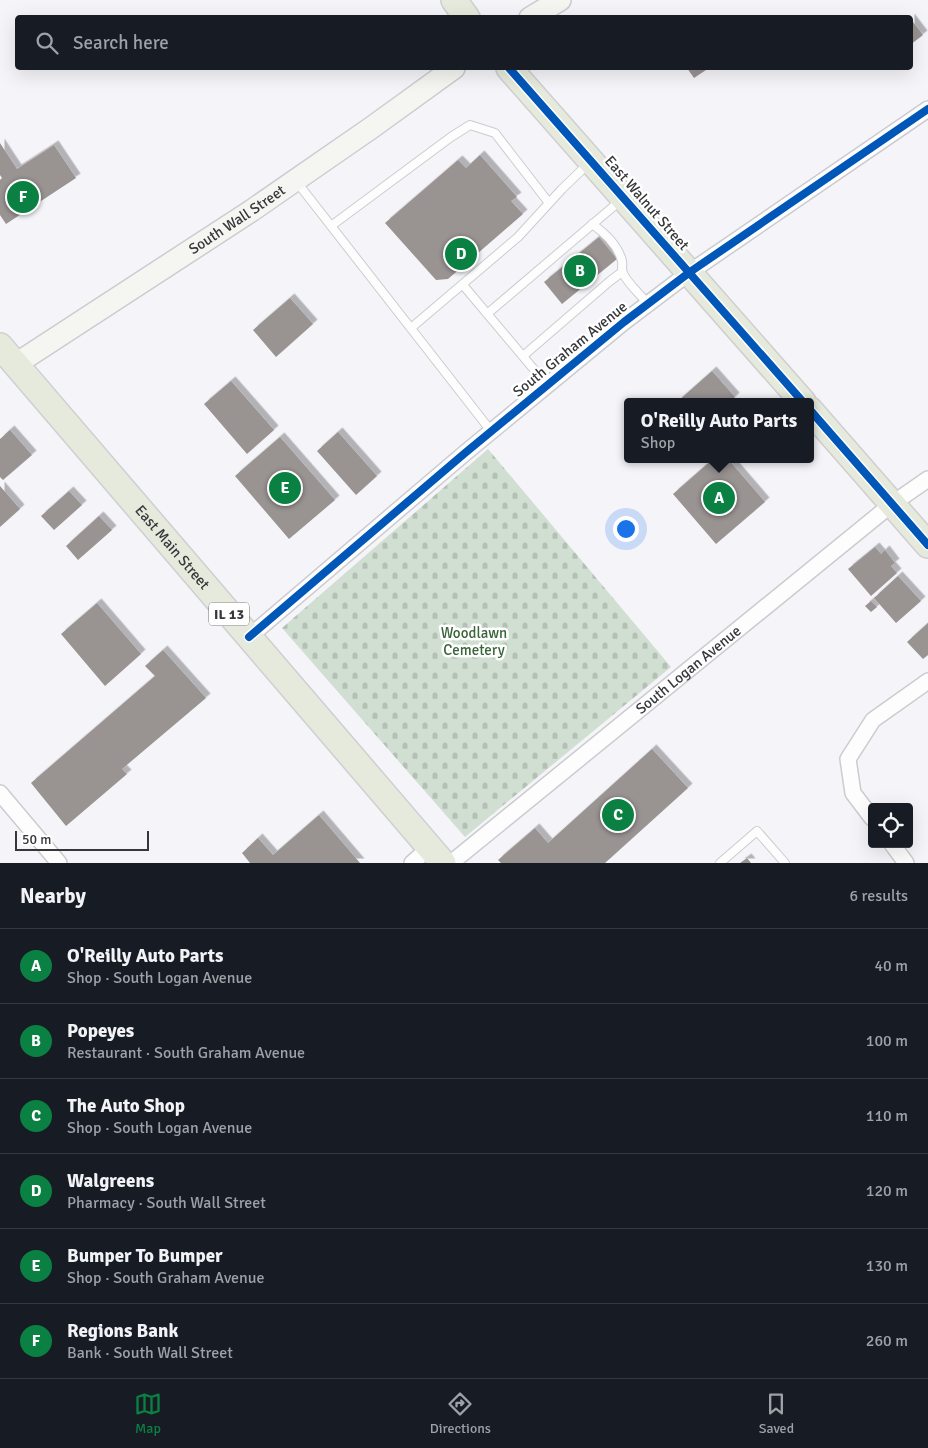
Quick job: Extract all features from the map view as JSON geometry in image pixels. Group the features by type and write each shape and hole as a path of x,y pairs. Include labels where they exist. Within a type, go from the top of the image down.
{"highway":[{"path":"454,0 466,15"},
{"name":"East Walnut Street","path":"511,70 800,398"},
{"name":"East Main Street","path":"8,355 249,637 428,858"},
{"path":"814,415 928,545"}],"main road":[{"path":"535,15 560,0"},
{"name":"South Wall Street","path":"8,355 243,217 451,70"}],"street":[{"name":"South Graham Avenue","path":"249,637 491,431 648,304 690,272 928,109"},
{"name":"South Logan Avenue","path":"451,863 892,504 928,479"},
{"path":"868,813 853,793 848,759 873,720 928,681"},
{"path":"0,793 59,863"},
{"path":"895,848 906,863"}],"lane":[{"path":"331,226 470,125 495,133 549,203"},
{"path":"411,328 518,236 592,160"},
{"path":"296,180 491,431"},
{"path":"487,314 624,197"},
{"path":"592,224 610,238 622,262 622,272 648,304"},
{"path":"523,356 622,272"},
{"path":"463,285 547,385"},
{"path":"720,863 757,831 786,863"}],"green space":[{"name":"Woodlawn Cemetery","path":"488,449 671,667 465,837 282,628"}],"building":[{"path":"913,22 923,35 913,43"},
{"path":"688,70 706,70 694,78"},
{"path":"0,143 17,169 54,145 76,178 6,224 0,215 0,180 2,178 0,175"},
{"path":"480,155 517,197 511,201 523,214 448,279 436,280 385,223 458,160 466,168"},
{"path":"599,237 617,259 562,304 544,282"},
{"path":"290,298 313,324 276,357 253,330"},
{"path":"712,371 735,397 734,398 682,398"},
{"path":"231,381 274,430 247,454 204,404"},
{"path":"10,430 32,455 3,480 0,477 0,439"},
{"path":"338,432 377,476 356,495 317,451"},
{"path":"280,437 335,500 289,539 235,476"},
{"path":"708,463 731,463 765,502 716,544 673,494"},
{"path":"0,486 20,509 0,527"},
{"path":"69,491 82,505 54,530 41,516"},
{"path":"99,516 112,530 78,560 66,546"},
{"path":"875,547 881,554 885,550 895,563 891,566 897,573 871,596 848,569"},
{"path":"898,576 921,601 896,623 874,598"},
{"path":"871,601 877,607 871,612 865,606"},
{"path":"97,603 141,654 105,686 61,634"},
{"path":"928,623 928,655 923,659 907,642"},
{"path":"163,650 206,698 122,769 127,774 66,826 31,783 155,676 145,666"},
{"path":"652,749 688,788 605,863 501,863 498,860 535,828 548,843"},
{"path":"319,815 360,863 250,863 242,853 258,838 273,855"},
{"path":"747,858 751,863 740,863"}],"cycle path":[{"path":"511,70 799,398"},
{"path":"249,637 465,453 624,322 690,272 928,109"},
{"path":"814,415 928,545"}],"place":[{"name":"Regions Bank","path":"23,197"},
{"name":"Walgreens","path":"461,254"},
{"name":"Popeyes","path":"580,271"},
{"name":"Bumper To Bumper","path":"285,488"},
{"name":"O'Reilly Auto Parts","path":"719,498"},
{"name":"The Auto Shop","path":"618,815"}]}
